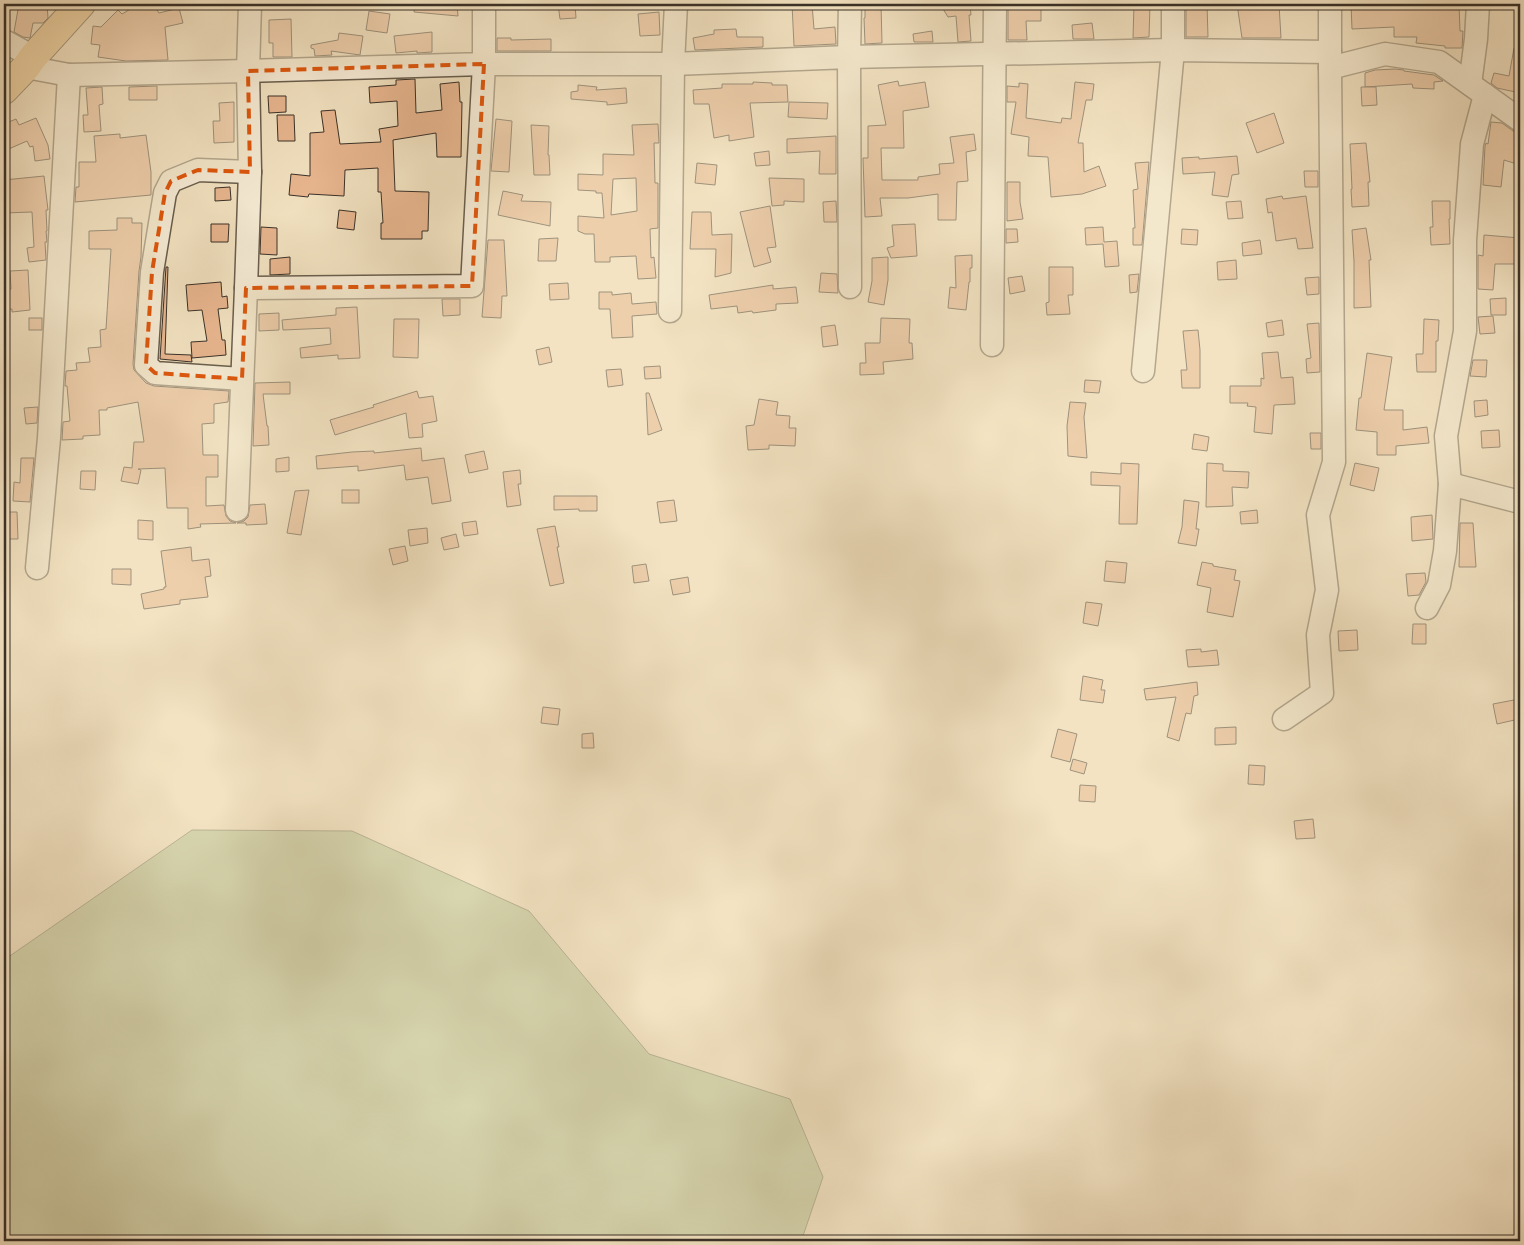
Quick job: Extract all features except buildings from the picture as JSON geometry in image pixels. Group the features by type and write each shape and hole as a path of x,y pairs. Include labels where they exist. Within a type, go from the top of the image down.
{"main road":[{"path":"4,90 80,5"}],"street":[{"path":"237,510 250,172 248,71 250,4"},
{"path":"246,288 472,286 484,64 484,4"},
{"path":"670,311 673,64 676,4"},
{"path":"850,4 850,287"},
{"path":"992,345 995,4"},
{"path":"1143,371 1173,50 1173,4"},
{"path":"1284,719 1322,693 1318,635 1327,590 1318,515 1334,462 1330,4"},
{"path":"1427,608 1439,585 1445,551 1450,484 1446,436 1465,332 1465,240 1478,89 1476,39 1478,4"},
{"path":"4,41 30,62 69,75 484,64 673,64 849,57 1173,50 1330,60 1385,54 1439,62 1520,120"},
{"path":"37,568 49,438 69,75"},
{"path":"242,379 155,373 146,365 152,272 165,193 171,181 198,170 250,172"},
{"path":"1450,484 1520,502"}],"highlighted area":[{"path":"484,64 472,286 246,288 242,379 155,373 146,365 152,272 165,193 171,181 198,170 250,172 248,71"}],"green space":[{"path":"192,830 352,831 529,911 649,1054 790,1099 823,1177 804,1233 799,1241 4,1241 4,960"}]}
